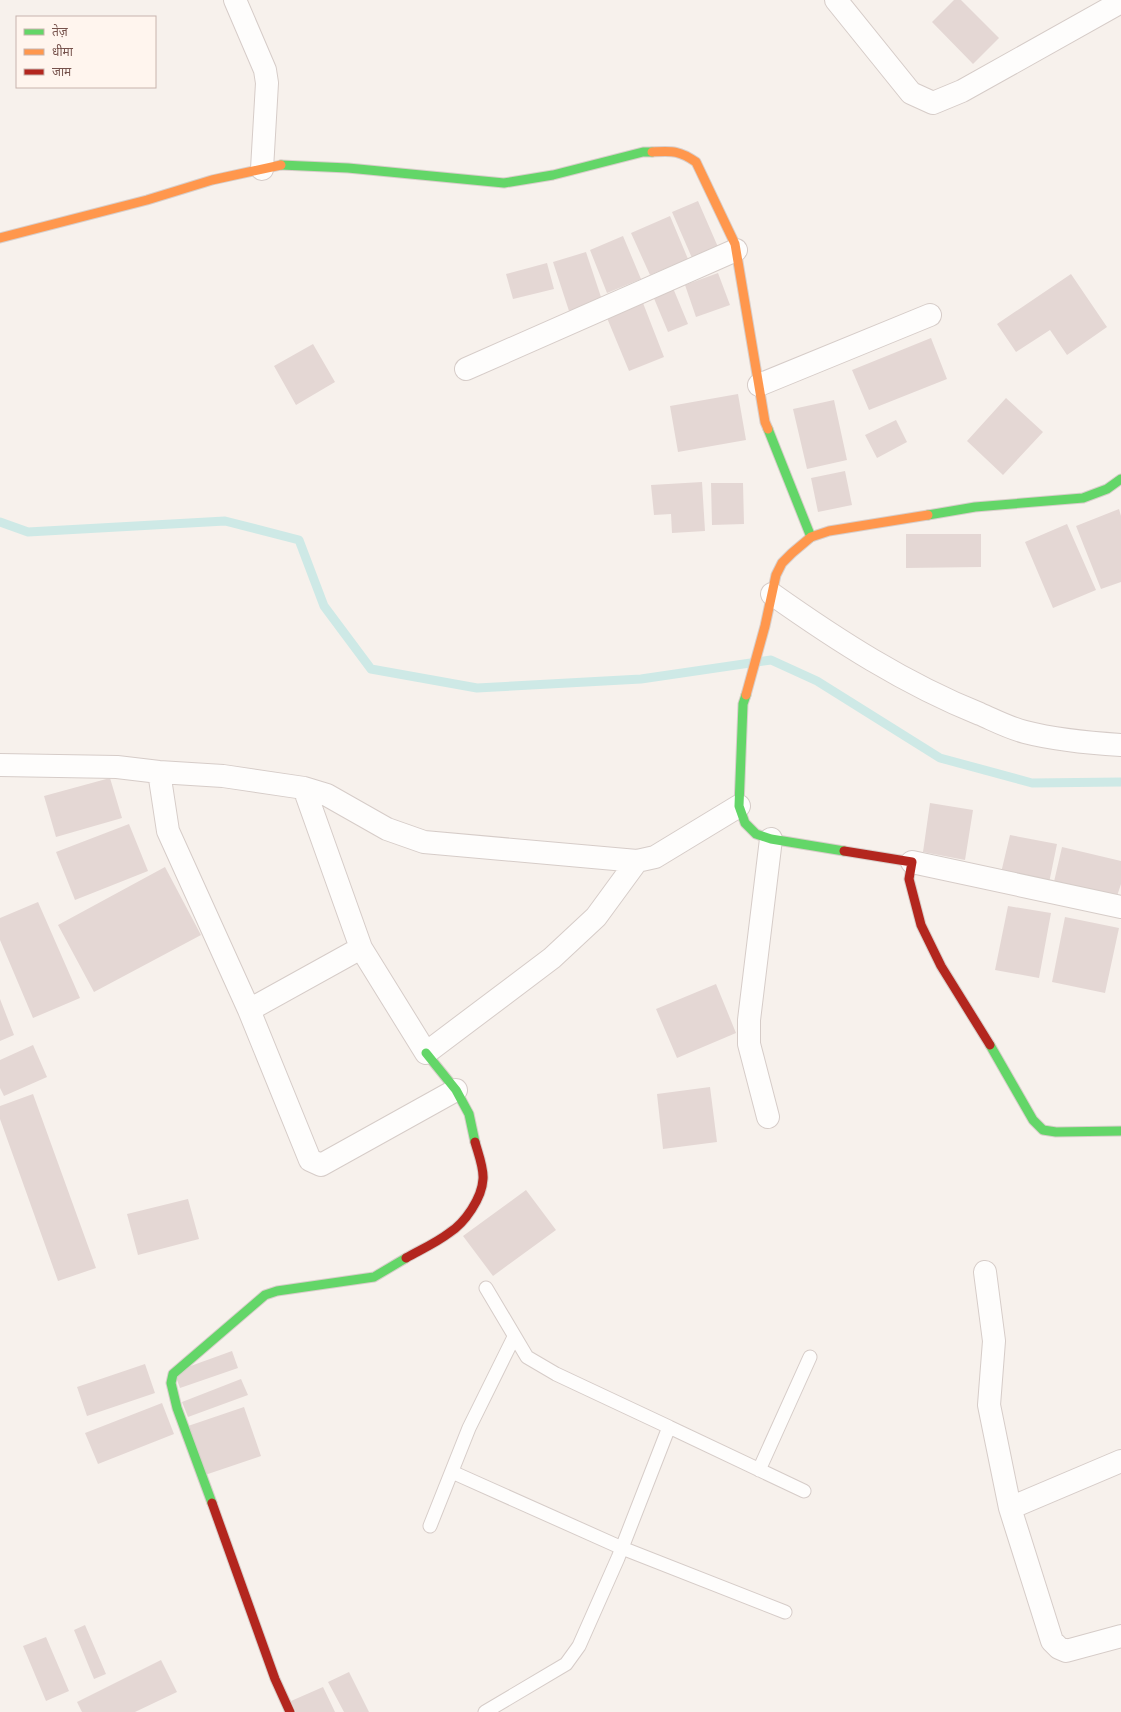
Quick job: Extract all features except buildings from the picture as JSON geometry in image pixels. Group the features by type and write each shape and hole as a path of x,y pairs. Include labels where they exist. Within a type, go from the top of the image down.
{"street":[{"path":"235,0 265,70 267,84 262,169"},
{"path":"836,0 911,93 933,103 962,91 1121,2"},
{"path":"0,238 146,200 212,180 279,165 348,168 504,183 553,175 643,152 672,151 685,154 696,162 735,244 765,422 811,537"},
{"path":"466,369 736,250"},
{"path":"759,385 930,315"},
{"path":"1121,479 1107,489 1083,498 975,507 829,531 811,537 792,553 782,563 776,575 765,626 744,704 739,806 745,823 756,834 771,839 912,862 1121,907"},
{"path":"772,594 827,633 917,686 962,707 1024,732 1084,742 1121,745"},
{"path":"0,765 117,767 159,772 223,776 304,788 327,796 387,829 424,842 637,862 655,857 739,806"},
{"path":"159,772 168,831 249,1010 310,1160 321,1165 456,1090"},
{"path":"290,1712 275,1679 177,1408 171,1379 173,1374 265,1295 277,1291 374,1277 450,1233 460,1224 477,1198 482,1186 483,1178 469,1114 456,1090 426,1053 362,948 304,788"},
{"path":"768,1117 749,1044 749,1020 771,839"},
{"path":"426,1053 557,953 596,917 637,862"},
{"path":"912,862 910,879 921,925 941,966 985,1036 1033,1120 1042,1130 1049,1131 1121,1131"},
{"path":"249,1010 362,948"},
{"path":"985,1272 994,1342 989,1405 1010,1508 1052,1641 1059,1648 1066,1651 1121,1636"},
{"path":"1010,1508 1121,1461"}],"lane":[{"path":"486,1288 527,1357 541,1367 804,1490"},
{"path":"430,1526 469,1428 514,1337"},
{"path":"759,1470 810,1357"},
{"path":"485,1712 566,1664 579,1646 622,1548 669,1427"},
{"path":"452,1472 622,1548 785,1612"}],"waterway":[{"path":"0,522 28,532 225,521 299,540 324,606 371,669 477,688 641,679 771,660 817,681 940,758 1032,783 1121,782"}],"traffic: fast":[{"path":"281,165 348,168 504,183 553,175 643,152 652,152"},
{"path":"768,429 811,537"},
{"path":"928,515 975,507 1083,498 1107,489 1121,479"},
{"path":"746,695 743,704 739,806 745,823 756,834 771,839 844,851"},
{"path":"990,1045 1033,1120 1043,1130 1056,1132 1121,1131"},
{"path":"426,1053 456,1090 469,1114 475,1142"},
{"path":"212,1503 177,1408 171,1383 173,1374 265,1295 277,1291 374,1277 406,1258"}],"traffic: slow":[{"path":"652,152 665,151 680,153 696,162 735,244 765,422 768,429"},
{"path":"0,238 147,200 212,180 281,165"},
{"path":"746,695 765,626 776,575 782,563 792,553 811,537 829,531 928,515"}],"traffic: jam":[{"path":"844,851 912,862 909,879 921,925 941,966 990,1045"},
{"path":"406,1258 439,1240 455,1229 467,1217 472,1209 480,1194 483,1179 482,1165 475,1142"},
{"path":"212,1503 275,1679 290,1712"}]}
